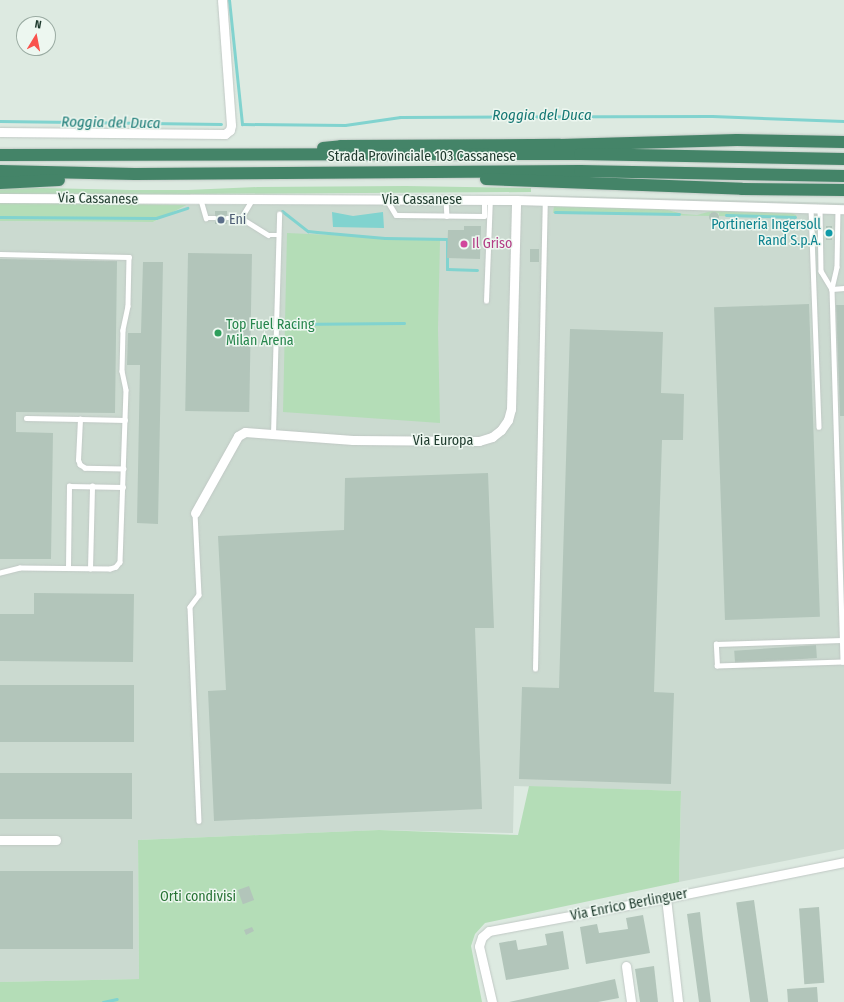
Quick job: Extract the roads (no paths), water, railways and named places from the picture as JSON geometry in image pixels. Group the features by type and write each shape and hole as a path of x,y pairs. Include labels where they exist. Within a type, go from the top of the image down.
{"highway":[{"path":"252,155 341,146 560,145 737,140 844,142"},
{"name":"Strada Provinciale 103 Cassanese","path":"0,154 580,154 844,159"},
{"name":"Strada Provinciale 103 Cassanese","path":"0,171 135,174 580,171 844,176"},
{"path":"355,172 574,183 742,189 844,190"},
{"path":"0,183 135,174"}],"street":[{"path":"0,132 225,134 230,130 231,125 222,0"},
{"name":"Via Cassanese","path":"0,198 201,200 545,200 841,209"},
{"name":"Via Europa","path":"195,513 238,436 246,432 353,440 479,441 492,437 501,430 508,420 511,409 516,200"},
{"path":"0,840 56,840"},
{"name":"Via Enrico Berlinguer","path":"492,1002 480,946 481,939 488,932 844,862"},
{"path":"666,898 678,1002"},
{"path":"626,966 631,1002"}],"lane":[{"path":"201,200 206,218 215,218"},
{"path":"241,218 252,200"},
{"path":"387,200 396,214 484,216 487,200"},
{"path":"446,200 447,216"},
{"path":"486,300 487,200"},
{"path":"535,669 545,200"},
{"path":"816,208 822,271 832,289"},
{"path":"816,208 819,428"},
{"path":"841,209 838,267 832,289 842,544 843,662 717,666 716,644 842,640"},
{"path":"273,434 279,214"},
{"path":"226,218 241,218 268,235 278,234"},
{"path":"0,254 129,257 128,306 122,330 122,370 126,390 120,562 113,568 20,568 0,573"},
{"path":"832,289 844,288"},
{"path":"26,418 125,420"},
{"path":"80,419 78,460 80,465 85,468 124,469"},
{"path":"68,568 69,486 123,487"},
{"path":"90,569 92,486"},
{"path":"195,513 199,595 190,607 199,821"}],"water":[{"path":"332,212 353,216 383,212 384,228 333,227"}],"waterway":[{"name":"Roggia del Duca","path":"229,0 242,124 345,125 400,117 712,116 844,121"},
{"name":"Roggia del Duca","path":"0,121 221,124"},
{"path":"0,217 156,218 187,208"},
{"path":"282,211 308,231 385,238 447,239 447,269 477,270"},
{"path":"555,212 679,214"},
{"path":"726,215 795,217"},
{"path":"290,324 404,323"},
{"path":"103,1002 117,999"}],"place":[{"name":"Eni","path":"221,220"},
{"name":"Portineria Ingersoll Rand S.p.A.","path":"829,233"},
{"name":"Il Griso","path":"464,244"},
{"name":"Top Fuel Racing Milan Arena","path":"218,333"}],"park label":[{"name":"Orti condivisi","path":"198,897"}]}
